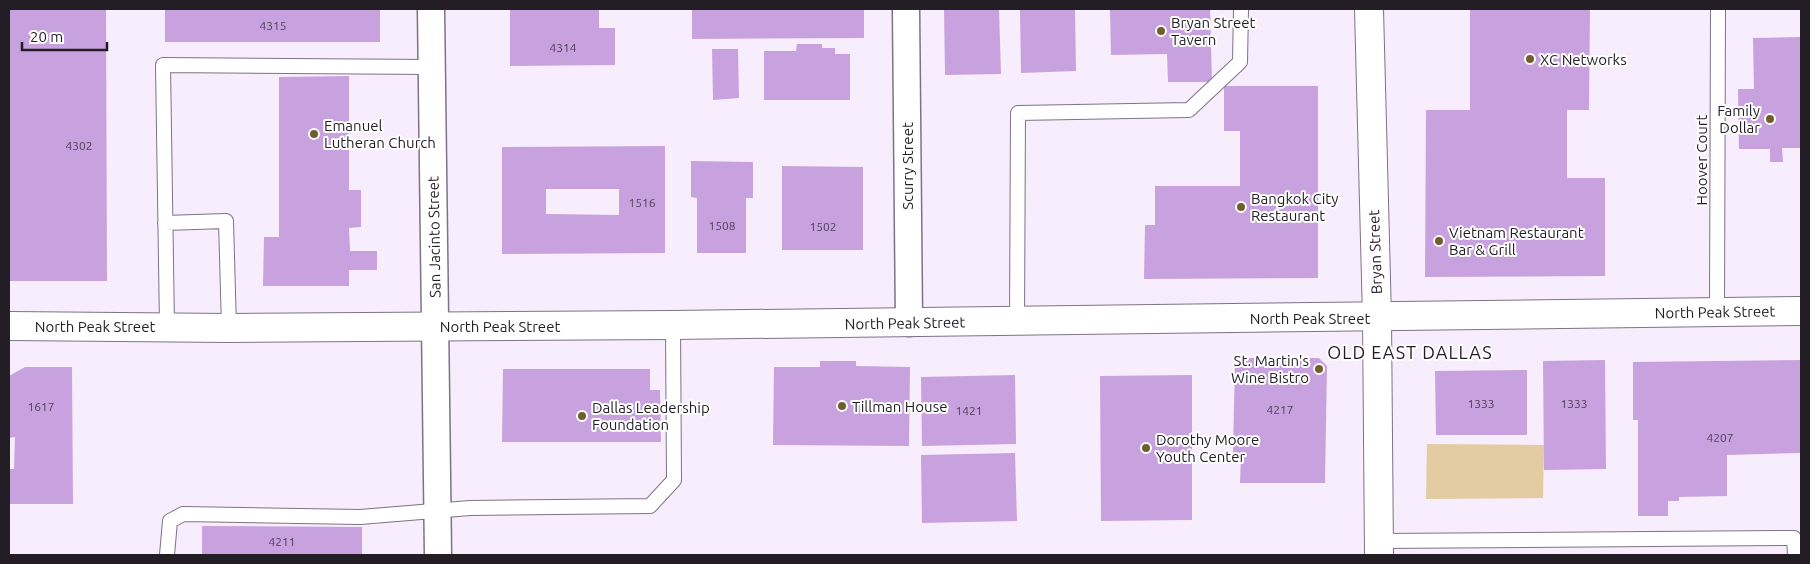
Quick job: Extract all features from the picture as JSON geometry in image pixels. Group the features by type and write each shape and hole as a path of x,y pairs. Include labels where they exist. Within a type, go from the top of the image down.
{"main road":[{"name":"Bryan Street","path":"1369,9 1377,318 1379,548"},
{"name":"North Peak Street","path":"9,326 229,328 673,326 1801,311"}],"street":[{"name":"San Jacinto Street","path":"431,9 438,555"},
{"name":"Scurry Street","path":"906,9 909,323"}],"lane":[{"path":"1017,321 1018,113 1189,110 1240,62 1241,9"},
{"name":"Hoover Court","path":"1717,312 1718,9"},
{"path":"167,326 163,65 431,67"},
{"path":"165,223 226,222 229,328"},
{"path":"168,555 170,521 184,514 360,517 437,510 650,506 674,480 673,326"},
{"path":"1379,548 1644,539 1794,538 1794,555"}],"shaded area":[{"path":"1427,444 1544,445 1543,498 1426,499"}],"building":[{"path":"9,9 106,9 107,281 9,281"},
{"path":"165,9 380,9 380,42 165,42"},
{"path":"510,9 599,9 599,28 615,28 615,65 510,66"},
{"path":"692,9 864,9 864,38 692,39"},
{"path":"944,9 999,9 1001,74 945,75"},
{"path":"1020,9 1075,9 1076,71 1021,73"},
{"name":"Bryan Street Tavern","path":"1110,9 1210,9 1212,82 1168,82 1167,54 1111,55"},
{"path":"1470,9 1590,9 1589,110 1567,110 1567,178 1605,178 1605,276 1425,277 1426,110 1470,110"},
{"name":"Family Dollar","path":"1801,37 1801,148 1782,148 1783,162 1770,162 1770,149 1739,149 1738,89 1754,89 1753,38"},
{"path":"797,44 822,44 822,48 835,48 835,54 850,54 850,100 764,100 764,51 796,51"},
{"path":"712,49 738,49 739,98 713,100"},
{"name":"Emanuel Lutheran Church","path":"349,76 349,190 361,190 361,227 349,228 350,251 377,251 377,270 349,270 349,286 263,286 264,237 279,237 279,77"},
{"path":"1224,86 1318,86 1318,278 1144,279 1145,225 1155,225 1155,186 1240,186 1240,131 1224,131"},
{"path":"665,146 665,253 502,254 502,147","holes":["546,189 619,189 619,215 546,214"]},
{"path":"691,161 753,162 753,198 746,198 746,253 697,253 697,198 691,197"},
{"path":"782,166 863,167 863,250 782,250"},
{"path":"1235,358 1319,358 1327,366 1325,483 1240,483 1241,453 1233,453"},
{"path":"1605,360 1606,469 1544,470 1543,361"},
{"path":"1801,360 1801,453 1727,455 1727,496 1679,497 1679,501 1668,501 1668,516 1638,516 1638,420 1633,420 1633,362"},
{"name":"Tillman House","path":"820,361 856,361 856,366 910,367 909,446 773,445 774,367 820,367"},
{"path":"25,367 72,367 73,504 9,504 9,469 14,469 15,437 9,438 9,376"},
{"name":"Dallas Leadership Foundation","path":"503,369 650,369 650,390 660,390 661,442 502,442"},
{"path":"1527,370 1527,435 1436,435 1435,371"},
{"path":"1015,375 1016,444 922,446 921,377"},
{"name":"Dorothy Moore Youth Center","path":"1192,375 1192,520 1101,521 1100,376"},
{"path":"1015,453 1017,521 922,523 921,455"},
{"path":"202,526 362,527 362,555 202,555"}],"place":[{"name":"Bryan Street Tavern","path":"1161,31"},
{"name":"XC Networks","path":"1530,59"},
{"name":"Family Dollar","path":"1770,119"},
{"name":"Emanuel Lutheran Church","path":"314,134"},
{"name":"Bangkok City Restaurant","path":"1241,207"},
{"name":"Vietnam Restaurant Bar & Grill","path":"1439,241"},
{"name":"St. Martin's Wine Bistro","path":"1319,369"},
{"name":"Tillman House","path":"842,406"},
{"name":"Dallas Leadership Foundation","path":"582,416"},
{"name":"Dorothy Moore Youth Center","path":"1146,448"}],"district":[{"name":"OLD EAST DALLAS","path":"1410,352"}]}
